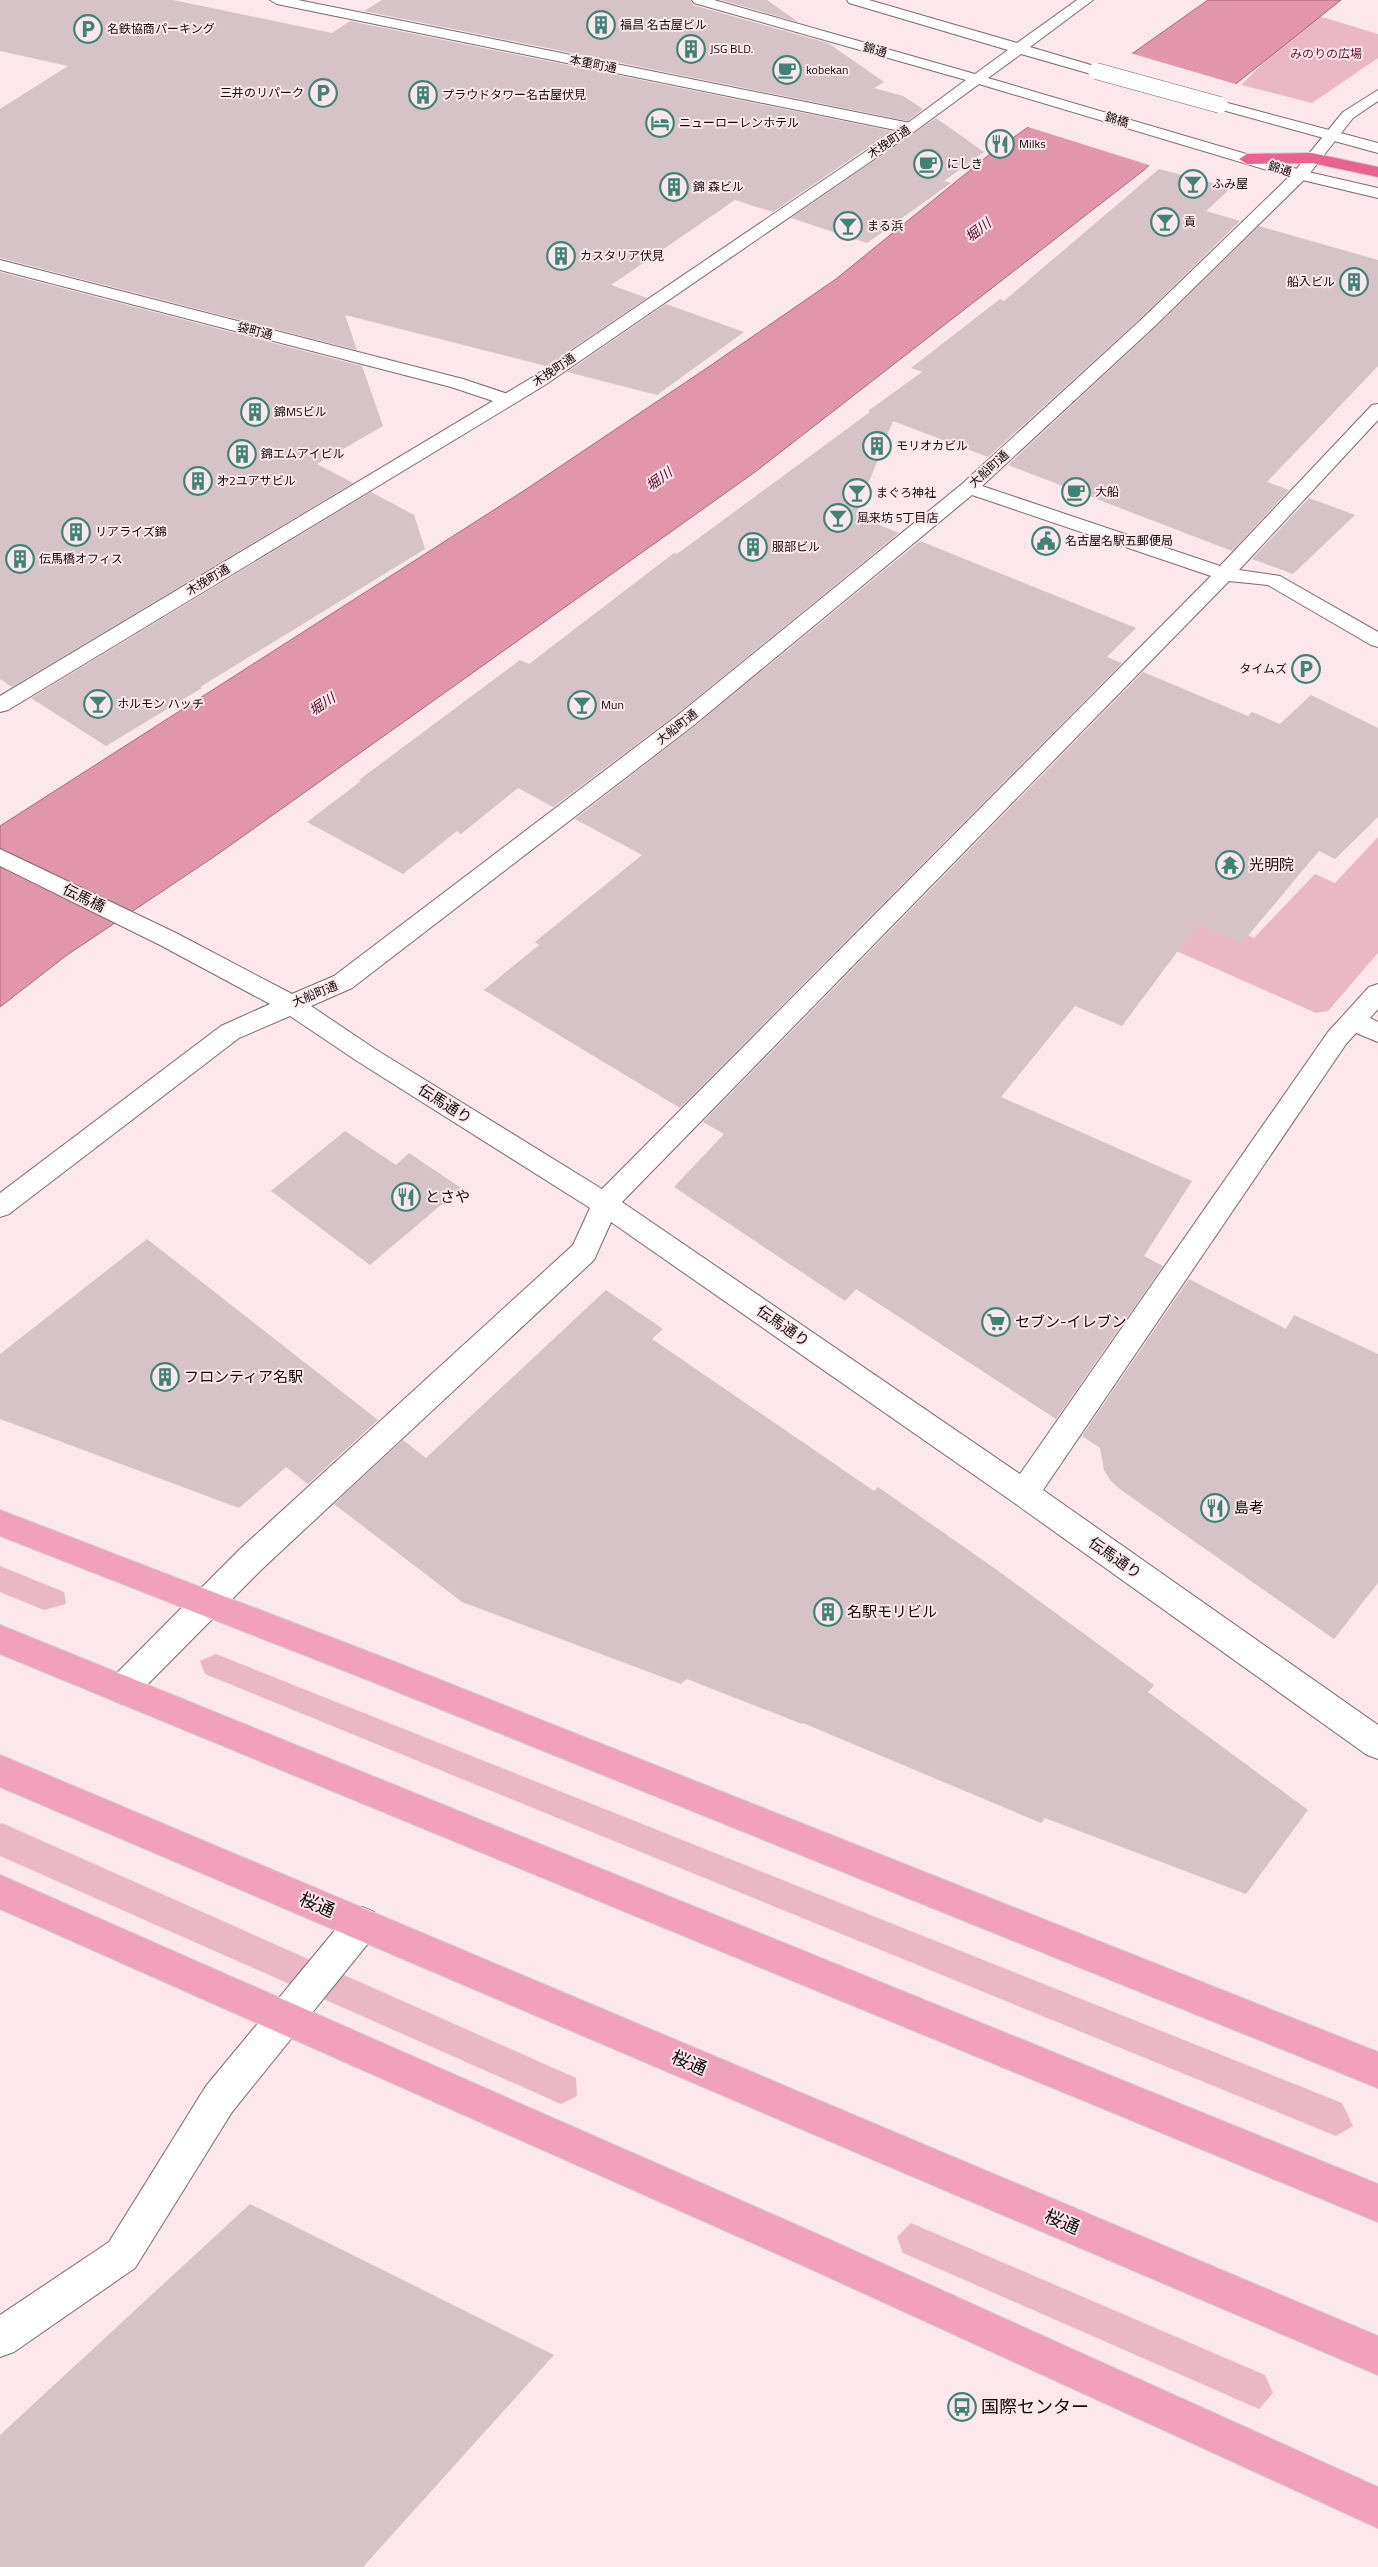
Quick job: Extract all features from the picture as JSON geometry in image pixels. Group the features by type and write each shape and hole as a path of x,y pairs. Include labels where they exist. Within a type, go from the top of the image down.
{"highway":[{"path":"1248,159 1306,167 1376,172"}],"main road":[{"path":"0,1523 388,1674 1378,2070"},
{"path":"0,1639 1378,2203"},
{"name":"桜通","path":"0,1771 1378,2356"},
{"path":"0,1892 804,2247 1378,2508"}],"street":[{"name":"本重町通","path":"277,0 910,128"},
{"name":"錦通","path":"698,0 1051,101"},
{"path":"854,0 1018,49 1378,148"},
{"name":"木挽町通","path":"0,705 508,400 910,128 1086,0"},
{"name":"大船町通","path":"0,1207 230,1032 343,982 686,720 969,488 1150,321 1306,167 1348,115 1378,94"},
{"name":"錦橋","path":"1051,101 1182,140"},
{"name":"錦通","path":"1182,140 1248,159 1306,167 1378,193"},
{"name":"袋町通","path":"0,265 457,383 508,400"},
{"path":"122,1689 250,1560 584,1252 605,1204 1224,574 1378,408"},
{"path":"969,488 1224,574 1272,580 1378,640"},
{"name":"伝馬橋","path":"0,857 168,940"},
{"name":"伝馬通り","path":"168,940 290,1004 374,1060 605,1204 1024,1493 1378,1744"},
{"path":"1024,1493 1337,1038 1378,993"},
{"path":"1353,1020 1378,1033"},
{"path":"0,2338 122,2255 218,2099 362,1924"}],"green space":[{"name":"みのりの広場","path":"1319,16 1378,34 1378,58 1312,103 1241,85 1265,61"},
{"path":"1014,824 1254,938 1315,874 1335,883 1378,837 1378,953 1328,1011 1316,1013 1172,949"},
{"path":"0,1566 64,1592 66,1604 44,1610 0,1592"},
{"path":"216,1654 1342,2103 1353,2126 1336,2136 205,1674 200,1661"},
{"path":"2,1823 576,2078 577,2096 561,2104 0,1856 0,1824"},
{"path":"911,2223 1265,2375 1273,2393 1259,2409 903,2253 897,2237"}],"water":[{"name":"堀川","path":"1208,0 1341,0 1237,83 1144,170 755,472 218,854 67,955 0,1007 0,826 525,490 704,370 836,279 990,154"}],"pier":[{"path":"1130,53 1239,85 1152,166 1025,126"}],"building":[{"path":"0,0 173,0 332,33 350,21 892,131 773,212 735,200 611,285 647,298 546,366 345,315 357,350 0,258 0,109 68,66 0,51"},
{"path":"382,0 690,0 693,5 828,43 884,82 874,88 903,96 923,109 908,121 364,11"},
{"path":"721,0 767,0 798,22"},
{"path":"936,118 984,152 944,181 951,183 867,243 791,218"},
{"path":"1159,169 1231,188 1206,211 1240,221 1143,316 988,457 893,421 856,515 899,533 677,714 553,807 518,788 461,834 457,831 403,874 307,822 361,781 359,780 520,660 529,664 674,553 677,554 870,412 868,411 922,372 911,368 1000,299 1004,301"},
{"path":"1259,226 1378,260 1378,366 1267,482 1289,490 1232,551 1008,465 1157,326"},
{"path":"0,272 362,366 383,426 317,464 353,483 12,687 0,679"},
{"path":"666,304 744,332 657,395 567,372"},
{"path":"371,492 414,515 425,549 200,687 202,688 106,746 31,698"},
{"path":"1309,498 1355,515 1293,574 1252,559"},
{"path":"920,541 1136,628 1107,657 1122,663 680,1108 484,990 539,945 535,942 642,855 575,819 695,726"},
{"path":"1143,672 1248,716 1252,712 1280,724 1311,695 1378,728 1378,817 1335,859 1319,851 1242,943 1198,924 1122,1026 1075,1006 1001,1097 1192,1181 1144,1256 1163,1266 1056,1419 856,1289 845,1301 674,1187 724,1134 703,1122"},
{"path":"345,1131 396,1165 409,1153 461,1188 370,1265 271,1191"},
{"name":"フロンティア名駅","path":"147,1239 378,1420 308,1484 286,1467 239,1508 0,1419 0,1354"},
{"path":"1189,1279 1286,1329 1294,1315 1378,1354 1378,1583 1334,1639 1121,1490 1110,1480 1104,1470 1100,1448 1082,1436"},
{"path":"606,1290 663,1329 652,1339 874,1491 878,1487 997,1570 1154,1685 1148,1692 1308,1810 1246,1894 1045,1818 1041,1823 803,1723 687,1679 681,1684 462,1602 334,1504 403,1440 426,1458"},
{"path":"250,2204 554,2355 363,2567 0,2567 0,2435"}],"place":[{"name":"福昌 名古屋ビル","path":"601,25"},
{"name":"名鉄協商パーキング","path":"88,29"},
{"name":"JSG BLD.","path":"691,49"},
{"name":"kobekan","path":"787,70"},
{"name":"三井のリパーク","path":"323,93"},
{"name":"プラウドタワー名古屋伏見","path":"423,95"},
{"name":"ニューローレンホテル","path":"660,123"},
{"name":"Milks","path":"1000,144"},
{"name":"にしき","path":"928,164"},
{"name":"ふみ屋","path":"1193,184"},
{"name":"錦 森ビル","path":"674,187"},
{"name":"貢","path":"1165,222"},
{"name":"まる浜","path":"848,226"},
{"name":"カスタリア伏見","path":"561,256"},
{"name":"船入ビル","path":"1354,282"},
{"name":"錦MSビル","path":"255,412"},
{"name":"モリオカビル","path":"877,446"},
{"name":"錦エムアイビル","path":"242,454"},
{"name":"㐧2ユアサビル","path":"198,481"},
{"name":"大船","path":"1076,492"},
{"name":"まぐろ神社","path":"857,493"},
{"name":"風来坊 5丁目店","path":"838,518"},
{"name":"リアライズ錦","path":"76,532"},
{"name":"名古屋名駅五郵便局","path":"1046,541"},
{"name":"服部ビル","path":"753,547"},
{"name":"伝馬橋オフィス","path":"20,559"},
{"name":"タイムズ","path":"1306,669"},
{"name":"ホルモン ハッチ","path":"98,704"},
{"name":"Mun","path":"582,705"},
{"name":"光明院","path":"1230,865"},
{"name":"とさや","path":"406,1197"},
{"name":"セブン-イレブン","path":"996,1322"},
{"name":"フロンティア名駅","path":"165,1377"},
{"name":"島考","path":"1215,1508"},
{"name":"名駅モリビル","path":"828,1612"},
{"name":"国際センター","path":"962,2407"}]}
